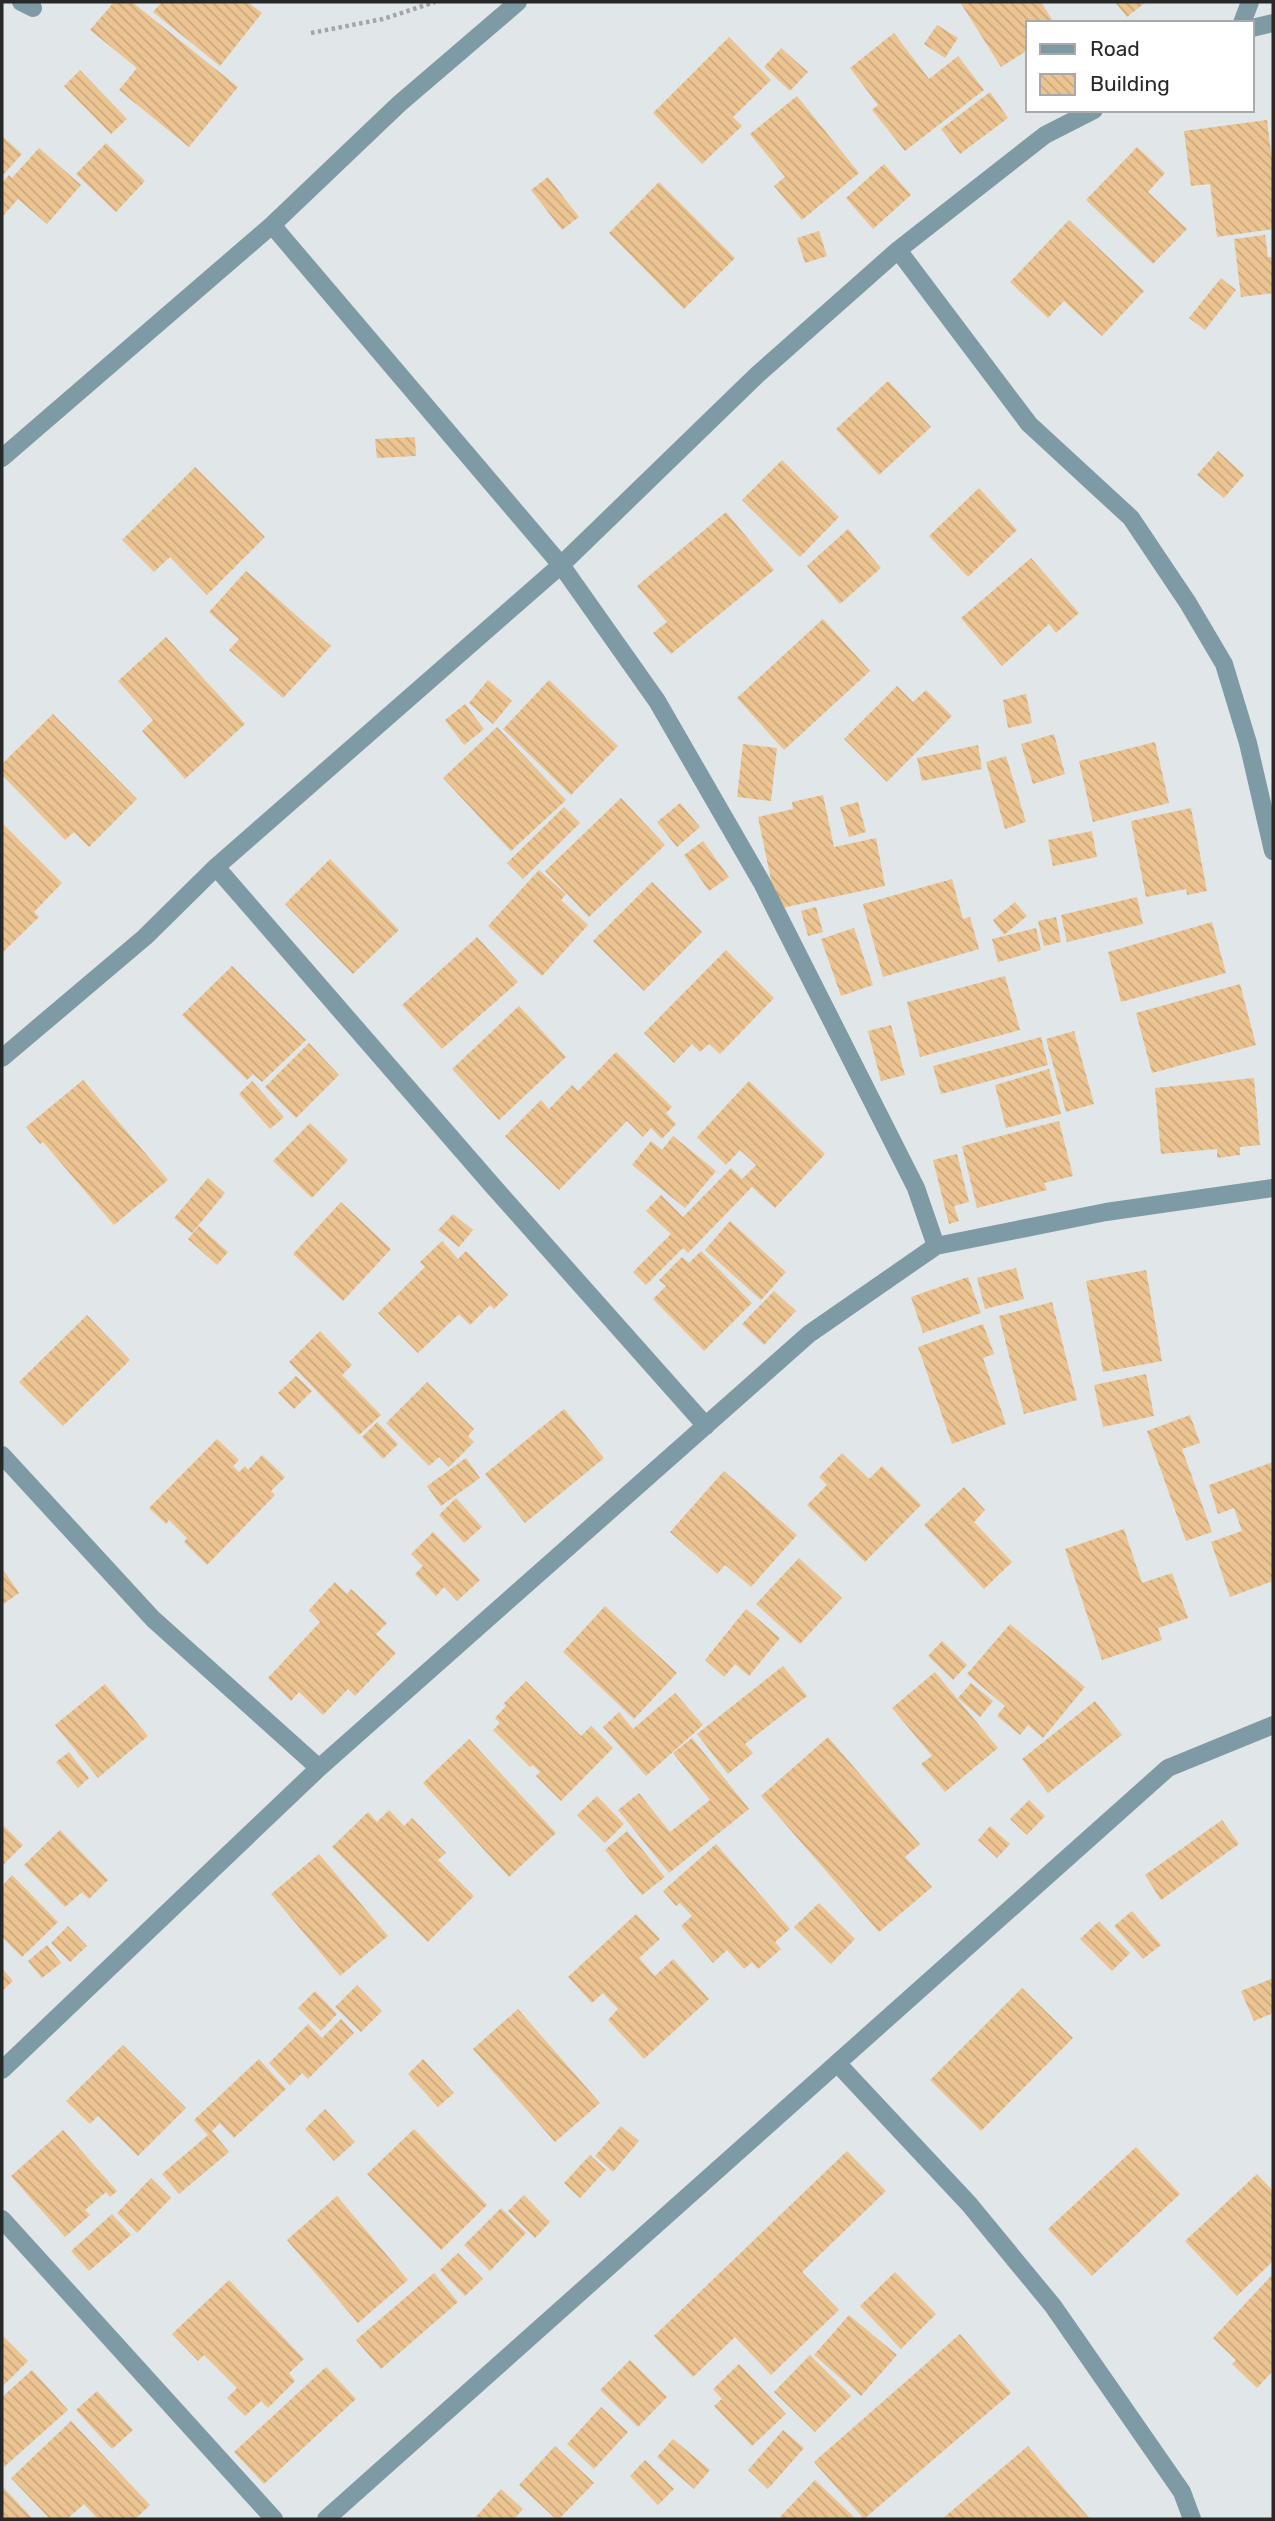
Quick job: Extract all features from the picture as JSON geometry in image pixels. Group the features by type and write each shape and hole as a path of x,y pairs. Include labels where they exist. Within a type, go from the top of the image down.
{"street":[{"path":"2,458 272,225 400,104 518,2"},
{"path":"1243,21 1250,2"},
{"path":"1254,28 1273,23"},
{"path":"2,1058 145,937 216,867 561,565 757,375 898,250 1045,135 1090,112"},
{"path":"272,225 561,565 657,701 762,883 916,1188 936,1246"},
{"path":"898,250 1029,424 1131,518 1188,603 1224,664 1248,743 1273,851"},
{"path":"216,867 706,1426"},
{"path":"2,2070 319,1768 809,1334 936,1246 1105,1212 1273,1188"},
{"path":"2,1455 153,1619 319,1768"},
{"path":"326,2519 1168,1768 1273,1725"},
{"path":"837,2063 968,2204 1053,2306 1182,2492 1192,2519"},
{"path":"2,2219 274,2519"}],"path":[{"path":"311,33 383,19 435,2"}],"building":[{"path":"114,2 132,2 238,87 189,147 119,90 137,68 90,30"},
{"path":"162,2 248,2 262,13 220,66 153,12"},
{"path":"960,2 1041,2 1053,21 1026,21 1026,51 1001,67"},
{"path":"1115,2 1146,2 1127,17"},
{"path":"937,25 958,38 945,58 924,44"},
{"path":"894,33 929,79 958,56 984,90 905,151 872,110 878,105 850,68"},
{"path":"729,37 771,80 733,117 742,126 702,164 653,113"},
{"path":"781,48 808,72 790,91 764,67"},
{"path":"80,70 127,119 111,134 64,86"},
{"path":"990,92 1008,118 960,154 941,129"},
{"path":"797,96 859,173 802,220 774,186 785,177 750,134"},
{"path":"1267,120 1273,168 1273,229 1217,237 1210,184 1191,186 1184,131"},
{"path":"2,136 22,154 2,176"},
{"path":"106,143 145,181 116,212 76,174"},
{"path":"1137,147 1165,173 1148,192 1187,229 1153,264 1086,200"},
{"path":"39,148 81,185 47,224 18,199 2,217 2,183 9,175 12,178"},
{"path":"884,164 911,195 873,229 846,198"},
{"path":"548,177 579,217 562,230 531,190"},
{"path":"659,182 735,258 684,309 609,233"},
{"path":"1069,220 1144,291 1102,336 1064,301 1048,318 1010,282"},
{"path":"819,231 827,256 805,263 797,238"},
{"path":"1265,235 1268,257 1273,257 1273,293 1241,297 1234,239"},
{"path":"1221,278 1236,290 1205,330 1189,318"},
{"path":"888,381 931,427 879,475 836,429"},
{"path":"415,437 416,456 377,458 375,439"},
{"path":"1218,451 1244,475 1224,498 1197,475"},
{"path":"782,460 839,517 800,557 742,500"},
{"path":"195,467 265,537 207,595 170,557 154,572 122,540"},
{"path":"979,488 1017,530 968,577 929,536"},
{"path":"726,512 774,570 671,654 653,633 667,622 637,586"},
{"path":"848,529 881,568 840,604 807,566"},
{"path":"1031,558 1079,613 1056,633 1049,624 1002,666 961,618"},
{"path":"246,571 331,646 283,698 229,650 239,639 209,612"},
{"path":"823,619 870,671 784,750 737,698"},
{"path":"166,637 245,724 185,779 142,731 153,720 118,681"},
{"path":"488,680 512,701 493,724 469,703"},
{"path":"549,680 618,746 571,795 503,729"},
{"path":"897,686 913,702 926,690 952,716 887,782 844,739"},
{"path":"1026,694 1032,723 1008,728 1003,700"},
{"path":"465,704 484,729 464,745 445,720"},
{"path":"53,714 137,799 89,847 74,832 65,840 2,775 2,764"},
{"path":"497,727 566,800 511,851 443,778"},
{"path":"1054,734 1065,774 1033,784 1021,744"},
{"path":"1155,742 1169,803 1093,822 1079,761"},
{"path":"743,744 777,748 771,801 737,797"},
{"path":"978,745 982,769 922,781 917,758"},
{"path":"1006,756 1026,822 1005,829 986,762"},
{"path":"823,795 834,847 876,838 885,886 777,909 758,817 793,809 792,802"},
{"path":"621,798 665,845 589,917 545,871"},
{"path":"858,802 866,832 849,837 840,807"},
{"path":"680,803 700,827 677,847 657,822"},
{"path":"564,807 580,823 523,879 507,863"},
{"path":"1191,808 1207,891 1187,895 1186,889 1146,897 1131,821"},
{"path":"2,823 62,883 34,912 39,917 3,952"},
{"path":"1092,831 1097,857 1053,866 1048,840"},
{"path":"703,841 729,877 709,891 684,855"},
{"path":"330,859 399,930 353,974 285,904"},
{"path":"539,870 566,894 561,900 588,925 542,976 488,926"},
{"path":"952,879 963,919 970,917 979,949 883,977 863,904"},
{"path":"652,882 702,932 644,991 593,941"},
{"path":"1137,897 1143,924 1067,942 1061,915"},
{"path":"1015,902 1027,916 1004,935 993,920"},
{"path":"816,907 823,932 808,936 801,911"},
{"path":"1056,917 1061,942 1044,946 1038,921"},
{"path":"1212,922 1226,973 1121,1002 1108,952"},
{"path":"854,928 873,985 841,996 821,939"},
{"path":"1036,928 1041,950 998,962 992,939"},
{"path":"477,937 518,982 442,1049 402,1005"},
{"path":"726,950 774,998 720,1054 709,1044 700,1052 692,1044 674,1063 644,1033"},
{"path":"232,966 306,1040 262,1082 253,1074 247,1080 182,1015"},
{"path":"1005,976 1020,1030 920,1057 907,1002"},
{"path":"1240,984 1256,1045 1152,1073 1136,1013"},
{"path":"519,1006 566,1057 499,1120 452,1069"},
{"path":"891,1025 905,1075 881,1081 868,1031"},
{"path":"1074,1031 1094,1104 1066,1112 1046,1039"},
{"path":"1041,1037 1048,1065 941,1094 933,1066"},
{"path":"309,1043 339,1075 296,1118 265,1087"},
{"path":"616,1052 672,1107 666,1113 676,1124 662,1139 651,1128 643,1137 627,1121 559,1190 505,1136 541,1100 549,1109 572,1085 578,1091"},
{"path":"1049,1069 1061,1114 1006,1128 995,1085"},
{"path":"1254,1078 1260,1145 1240,1147 1240,1155 1217,1158 1217,1149 1161,1154 1155,1088"},
{"path":"83,1080 168,1180 114,1225 43,1142 40,1144 26,1127"},
{"path":"252,1081 284,1117 270,1129 239,1094"},
{"path":"749,1081 825,1154 775,1208 752,1187 688,1253 683,1248 646,1285 633,1272 671,1234 646,1211 661,1195 683,1217 731,1168 742,1179 756,1165 740,1150 726,1165 697,1137"},
{"path":"1059,1121 1073,1176 1044,1183 1047,1190 977,1208 962,1146"},
{"path":"310,1123 348,1160 312,1198 273,1161"},
{"path":"673,1136 716,1171 685,1208 632,1165 651,1141 662,1150"},
{"path":"957,1154 969,1202 954,1206 959,1221 949,1224 933,1160"},
{"path":"208,1178 225,1193 192,1233 174,1218"},
{"path":"341,1202 391,1249 343,1301 293,1254"},
{"path":"453,1214 473,1230 459,1247 438,1230"},
{"path":"730,1221 786,1272 761,1300 705,1250"},
{"path":"199,1226 228,1252 217,1265 188,1239"},
{"path":"442,1241 458,1259 466,1251 508,1295 494,1309 490,1305 470,1325 459,1314 418,1353 378,1313 425,1267 420,1262"},
{"path":"701,1251 752,1303 704,1351 653,1299 666,1286 659,1280 682,1257 689,1263"},
{"path":"1016,1268 1024,1299 985,1309 977,1278"},
{"path":"1146,1270 1162,1361 1103,1372 1086,1281"},
{"path":"968,1277 981,1313 923,1333 911,1297"},
{"path":"774,1291 796,1311 764,1345 742,1324"},
{"path":"1052,1302 1077,1400 1024,1414 999,1316"},
{"path":"87,1315 130,1360 63,1426 19,1382"},
{"path":"983,1324 994,1354 983,1358 1006,1424 952,1444 918,1347"},
{"path":"320,1331 352,1365 342,1375 381,1415 359,1435 289,1362"},
{"path":"1146,1374 1154,1416 1103,1427 1094,1385"},
{"path":"296,1376 312,1391 294,1409 278,1393"},
{"path":"427,1382 474,1429 468,1436 474,1442 449,1467 439,1457 429,1466 386,1423"},
{"path":"564,1409 604,1458 525,1523 485,1474"},
{"path":"1190,1415 1200,1443 1182,1449 1212,1532 1186,1541 1147,1431"},
{"path":"377,1422 398,1444 383,1459 362,1437"},
{"path":"217,1439 239,1460 233,1466 239,1472 245,1466 248,1470 262,1455 285,1477 271,1491 275,1495 207,1565 184,1542 187,1538 169,1520 166,1524 149,1508"},
{"path":"842,1453 869,1479 882,1466 921,1505 865,1562 807,1505 827,1485 819,1477"},
{"path":"466,1458 480,1478 441,1506 427,1486"},
{"path":"1273,1462 1273,1581 1230,1597 1211,1542 1242,1531 1234,1508 1218,1514 1209,1485"},
{"path":"724,1471 797,1535 751,1587 725,1565 717,1574 670,1532"},
{"path":"964,1487 985,1510 974,1522 1012,1562 984,1589 924,1525"},
{"path":"456,1498 482,1527 464,1543 439,1515"},
{"path":"1124,1529 1142,1583 1172,1573 1188,1618 1158,1628 1162,1640 1102,1660 1065,1549"},
{"path":"433,1532 480,1580 457,1601 444,1587 436,1596 415,1574 423,1566 411,1554"},
{"path":"799,1558 842,1598 800,1644 756,1604"},
{"path":"2,1568 19,1593 2,1605"},
{"path":"335,1582 347,1594 351,1589 387,1623 376,1634 396,1653 355,1696 348,1689 323,1715 299,1692 291,1701 268,1678 320,1622 309,1610"},
{"path":"605,1606 677,1673 634,1719 563,1652"},
{"path":"746,1609 780,1638 749,1676 735,1664 724,1677 705,1660"},
{"path":"1010,1624 1085,1687 1043,1738 1028,1725 1020,1735 997,1716 1005,1706 967,1674"},
{"path":"942,1641 967,1665 953,1680 928,1656"},
{"path":"783,1666 807,1696 745,1744 753,1753 728,1774 697,1734"},
{"path":"935,1672 998,1748 945,1792 921,1764 932,1756 892,1708"},
{"path":"526,1681 581,1736 591,1726 613,1748 561,1801 536,1776 540,1772 533,1765 530,1767 493,1730 500,1723 495,1718 506,1706 504,1703"},
{"path":"971,1683 993,1701 980,1717 958,1698"},
{"path":"105,1684 148,1736 98,1778 55,1725"},
{"path":"675,1693 703,1725 646,1776 603,1727 619,1712 633,1729"},
{"path":"1095,1701 1122,1735 1048,1793 1022,1759"},
{"path":"828,1737 920,1844 905,1857 932,1887 879,1932 761,1796"},
{"path":"692,1738 749,1809 669,1873 618,1810 639,1793 670,1832 710,1800 673,1753"},
{"path":"469,1739 556,1833 509,1877 423,1783"},
{"path":"69,1752 89,1778 78,1788 56,1762"},
{"path":"597,1796 624,1824 605,1843 577,1815"},
{"path":"1029,1800 1045,1816 1027,1835 1010,1819"},
{"path":"389,1810 404,1826 412,1818 446,1853 438,1860 474,1896 428,1942 332,1847 368,1812 377,1822"},
{"path":"1222,1820 1239,1844 1161,1900 1145,1875"},
{"path":"2,1824 23,1845 2,1866"},
{"path":"990,1826 1010,1844 997,1858 978,1840"},
{"path":"60,1830 108,1880 89,1899 82,1892 65,1907 24,1865"},
{"path":"627,1831 665,1877 642,1895 605,1850"},
{"path":"716,1844 790,1929 775,1942 781,1949 758,1969 752,1962 744,1969 727,1950 713,1963 681,1926 692,1916 680,1903 676,1906 663,1891"},
{"path":"319,1854 388,1936 340,1976 271,1894"},
{"path":"12,1875 58,1922 22,1957 2,1937 2,1886"},
{"path":"819,1903 855,1939 831,1964 794,1927"},
{"path":"1132,1911 1161,1945 1143,1959 1114,1926"},
{"path":"636,1914 660,1939 639,1958 655,1976 673,1959 709,1999 644,2059 608,2020 618,2009 603,1993 592,2003 568,1977"},
{"path":"1099,1921 1130,1953 1112,1971 1080,1939"},
{"path":"68,1926 87,1946 70,1962 51,1943"},
{"path":"47,1945 61,1963 42,1978 28,1961"},
{"path":"2,1968 13,1981 2,1991"},
{"path":"1273,1978 1273,2013 1254,2021 1241,1991"},
{"path":"357,1985 382,2011 361,2032 335,2007"},
{"path":"1022,1988 1073,2038 981,2131 930,2080"},
{"path":"315,1991 337,2014 321,2031 298,2008"},
{"path":"518,2009 600,2103 555,2142 473,2049"},
{"path":"341,2019 354,2033 308,2079 302,2073 290,2085 269,2063 308,2024 322,2038"},
{"path":"123,2045 186,2108 138,2156 98,2116 90,2124 66,2101"},
{"path":"259,2059 286,2089 234,2138 220,2123 212,2131 229,2152 179,2194 162,2174 208,2135 194,2120"},
{"path":"423,2059 454,2093 438,2107 408,2074"},
{"path":"325,2109 355,2142 334,2161 305,2129"},
{"path":"621,2126 639,2141 613,2172 595,2156"},
{"path":"414,2129 487,2205 441,2250 367,2174"},
{"path":"63,2130 117,2191 110,2197 106,2192 85,2210 90,2215 65,2237 11,2176"},
{"path":"1136,2147 1180,2194 1092,2276 1048,2229"},
{"path":"847,2151 886,2191 802,2272 839,2310 771,2375 735,2337 693,2377 654,2336"},
{"path":"590,2155 606,2170 580,2198 564,2183"},
{"path":"1257,2174 1273,2191 1273,2261 1237,2296 1185,2241"},
{"path":"151,2178 171,2198 137,2233 117,2213"},
{"path":"524,2195 550,2222 535,2238 508,2211"},
{"path":"337,2196 408,2280 358,2323 287,2240"},
{"path":"501,2208 526,2233 490,2271 464,2245"},
{"path":"112,2214 131,2235 89,2271 71,2251"},
{"path":"458,2253 483,2279 465,2296 440,2270"},
{"path":"895,2272 936,2314 901,2349 860,2306"},
{"path":"434,2273 458,2302 381,2369 356,2340"},
{"path":"1273,2274 1273,2371 1257,2388 1232,2364 1236,2360 1213,2338"},
{"path":"229,2280 304,2359 289,2373 295,2381 268,2408 261,2401 245,2416 227,2398 237,2388 204,2355 198,2361 172,2334"},
{"path":"849,2315 897,2355 861,2396 814,2355"},
{"path":"960,2334 1011,2393 864,2519 814,2462"},
{"path":"2,2335 28,2361 2,2387"},
{"path":"810,2355 851,2396 815,2432 774,2392"},
{"path":"630,2360 667,2397 638,2427 600,2390"},
{"path":"739,2364 786,2414 752,2446 714,2406 722,2399 713,2389"},
{"path":"326,2367 356,2399 264,2484 234,2452"},
{"path":"32,2370 68,2410 3,2468 2,2397"},
{"path":"97,2391 133,2430 112,2449 76,2410"},
{"path":"601,2407 628,2432 594,2469 567,2444"},
{"path":"71,2421 150,2505 135,2519 98,2519 84,2504 67,2519 50,2519 11,2478"},
{"path":"783,2430 804,2448 768,2489 748,2470"},
{"path":"673,2439 710,2470 694,2489 657,2457"},
{"path":"555,2446 594,2483 559,2519 519,2485"},
{"path":"1028,2446 1090,2519 942,2519"},
{"path":"645,2460 674,2489 658,2505 630,2476"},
{"path":"815,2480 854,2517 852,2519 780,2517"},
{"path":"2,2486 33,2519 2,2519"},
{"path":"501,2489 523,2509 514,2519 474,2519"}]}
